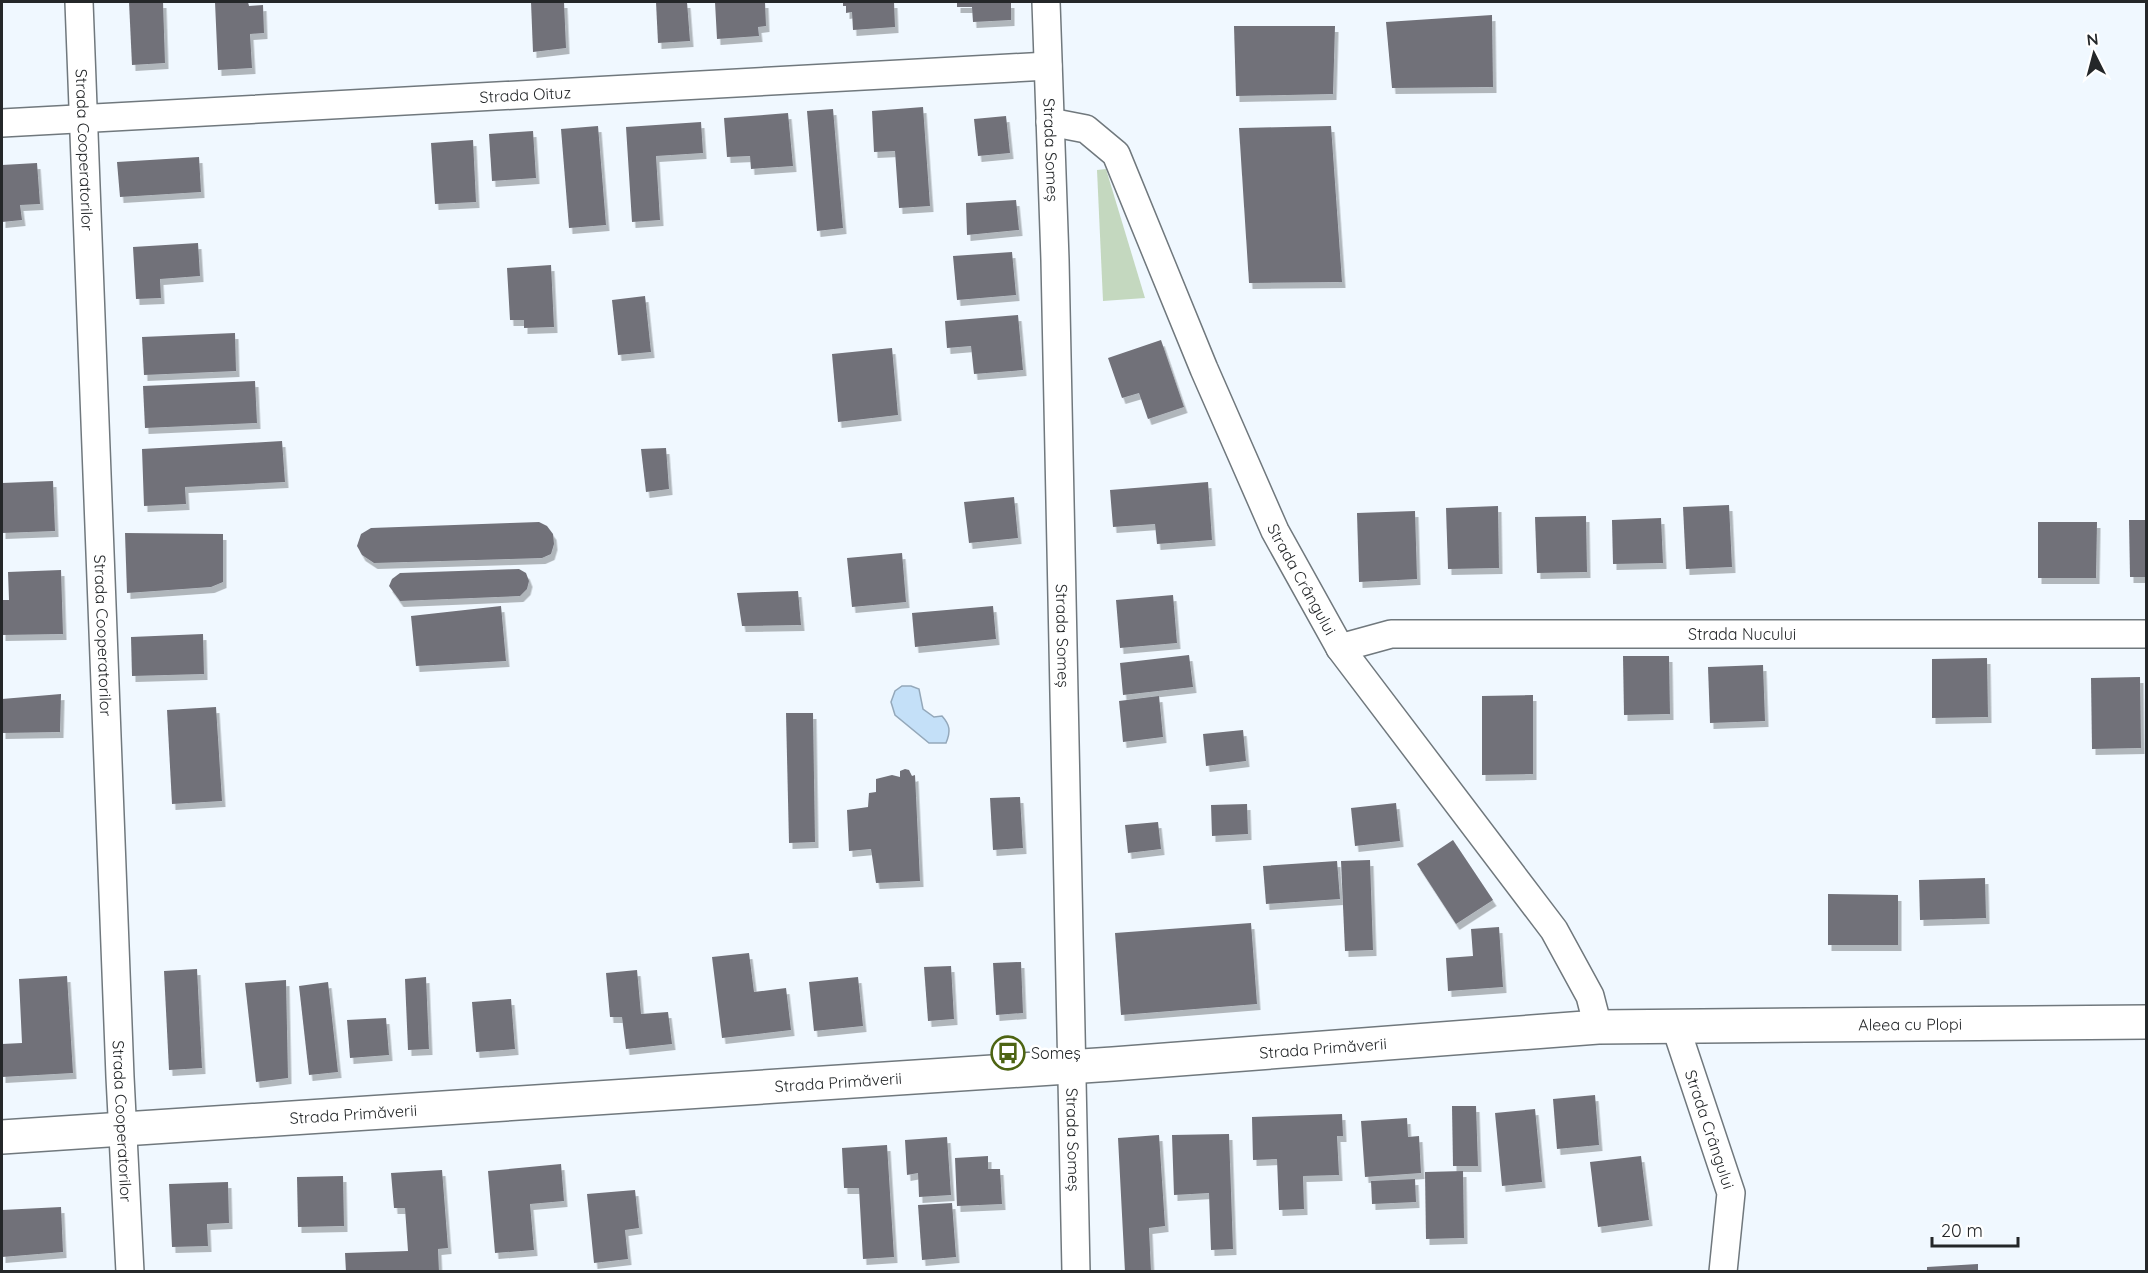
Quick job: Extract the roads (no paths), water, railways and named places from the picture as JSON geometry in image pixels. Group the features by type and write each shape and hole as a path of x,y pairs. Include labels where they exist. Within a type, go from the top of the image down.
{"street":[{"name":"Strada Cooperatorilor","path":"79,2 130,1272"},
{"name":"Strada Someș","path":"1046,2 1076,1272"},
{"name":"Strada Oituz","path":"2,123 1048,66"},
{"name":"Strada Crângului","path":"1050,122 1086,129 1116,154 1200,358 1275,531 1340,648 1554,930 1590,996 1598,1027"},
{"name":"Strada Nucului","path":"1340,648 1391,634 2146,634"},
{"name":"Aleea cu Plopi","path":"1674,1025 2146,1022"},
{"name":"Strada Crângului","path":"1674,1025 1731,1193 1723,1272"},
{"name":"Strada Primăverii","path":"2,1137 1072,1067 1598,1027 1674,1025"}],"water":[{"path":"902,686 919,689 923,709 934,717 942,716 945,719 949,728 946,743 929,743 895,715 891,702 895,691"}],"place":[{"name":"Someș","path":"1008,1053"}]}
